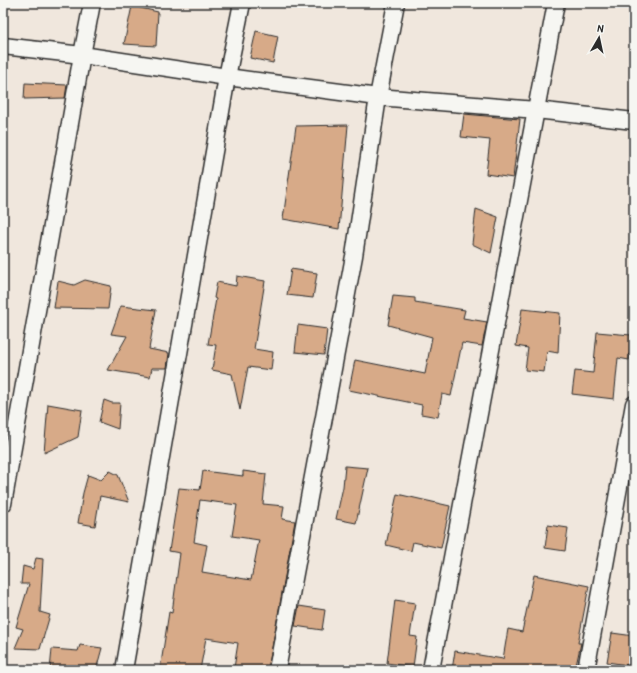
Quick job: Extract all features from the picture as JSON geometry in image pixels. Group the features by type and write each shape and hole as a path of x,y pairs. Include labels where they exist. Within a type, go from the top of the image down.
{"street":[{"path":"3,504 92,3"},
{"path":"124,670 227,77 242,3"},
{"path":"277,670 353,264 378,97 396,3"},
{"path":"431,670 556,3"},
{"path":"3,46 82,55 227,77 378,97 536,110 634,121"},
{"path":"586,670 634,404"}],"building":[{"path":"132,6 158,12 156,46 124,44"},
{"path":"256,31 278,36 273,63 250,58"},
{"path":"25,83 67,85 65,98 24,99"},
{"path":"464,114 520,119 513,178 486,174 490,140 461,137"},
{"path":"348,125 339,229 283,219 296,126"},
{"path":"476,209 498,217 491,253 472,244"},
{"path":"291,269 317,273 313,298 287,295"},
{"path":"237,276 265,281 254,349 273,352 271,370 248,367 240,410 232,374 212,370 216,345 208,344 216,299 214,298 217,282 236,286"},
{"path":"85,280 111,286 108,309 54,308 58,281 74,285"},
{"path":"393,296 415,298 415,302 465,310 463,318 487,322 482,346 462,343 451,396 442,394 438,417 421,414 422,405 349,390 355,360 425,374 432,337 388,325"},
{"path":"121,306 156,310 149,349 169,353 167,368 152,368 150,377 108,370 127,336 111,334"},
{"path":"522,309 560,313 558,353 547,351 544,372 525,370 528,348 516,346"},
{"path":"298,325 327,329 324,355 295,352"},
{"path":"597,332 631,335 629,360 618,358 614,399 572,394 575,371 593,373"},
{"path":"104,400 112,403 120,403 118,429 99,422"},
{"path":"48,404 82,410 78,437 44,453"},
{"path":"345,466 368,468 356,523 336,519 343,487"},
{"path":"110,471 118,475 129,502 100,496 95,526 78,523 83,493 88,475 101,480"},
{"path":"203,471 243,476 243,471 266,474 263,504 284,506 282,519 295,521 268,670 243,670 234,668 238,643 206,638 200,670 160,670 169,612 172,613 180,553 169,551 179,488 200,490","holes":["200,500 237,505 232,536 259,540 251,580 202,572 207,545 194,542"]},
{"path":"397,494 450,506 441,548 413,542 411,551 386,545"},
{"path":"548,525 568,528 565,551 545,548"},
{"path":"36,558 43,559 40,612 50,615 40,649 15,648 23,629 16,627 29,584 21,584 23,566 33,569"},
{"path":"534,575 589,586 578,643 581,643 575,670 452,670 455,651 503,659 508,629 522,632"},
{"path":"395,600 415,603 410,636 417,637 413,667 387,663"},
{"path":"299,606 325,610 322,630 295,626"},
{"path":"612,633 634,636 634,666 607,662"},
{"path":"80,645 102,648 96,670 50,670 52,649 78,651"}]}
